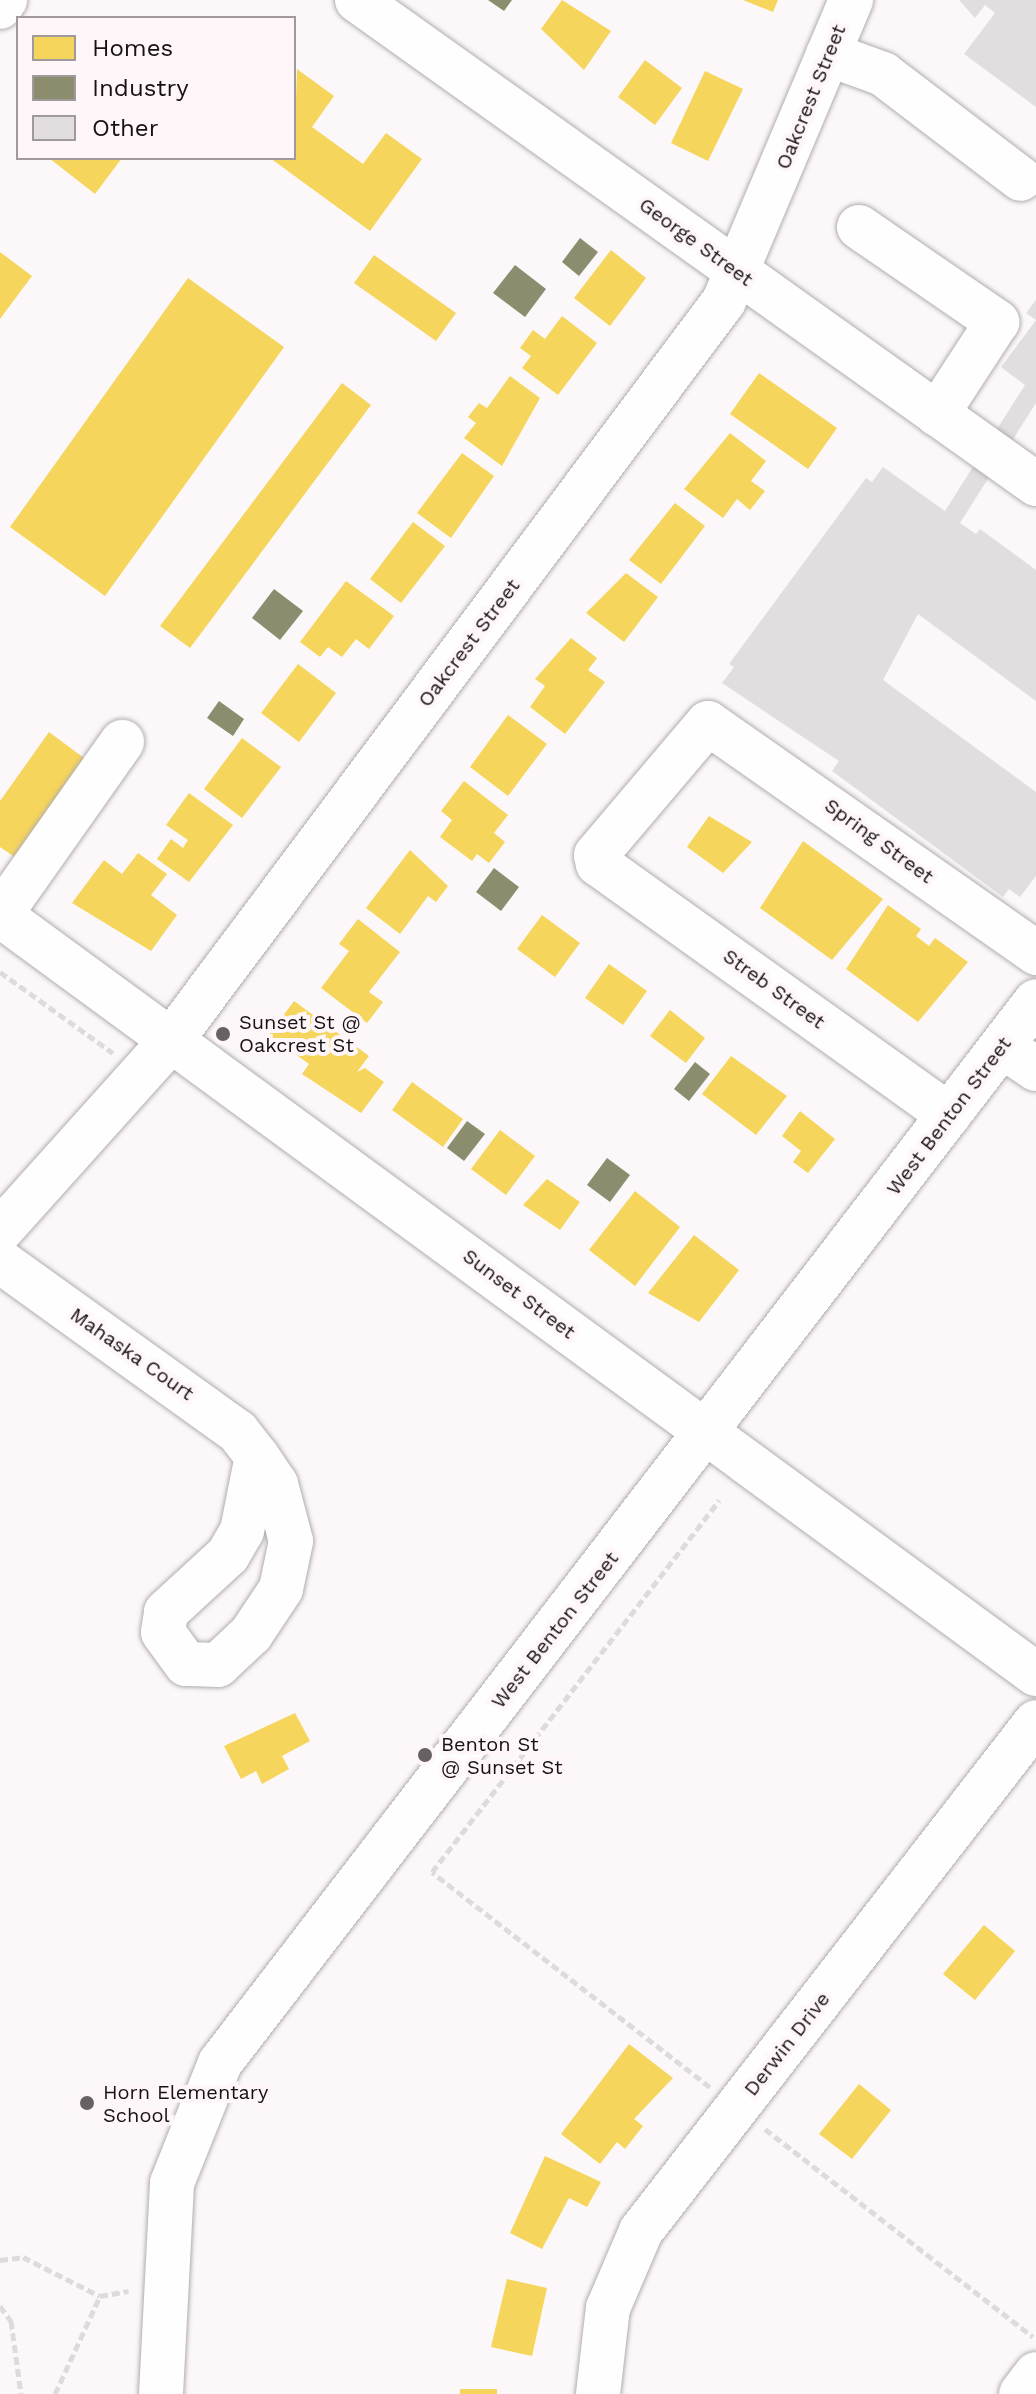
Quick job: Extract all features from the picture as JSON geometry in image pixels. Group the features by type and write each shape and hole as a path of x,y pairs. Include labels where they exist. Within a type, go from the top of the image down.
{"street":[{"path":"0,7 5,0"},
{"name":"George Street","path":"357,0 1036,484"},
{"name":"Oakcrest Street","path":"0,1231 173,1038 738,272 851,0"},
{"path":"828,54 883,74 1021,179"},
{"path":"859,227 997,322 937,414"},
{"name":"Spring Street","path":"598,864 596,855 698,727 721,728 1036,953"},
{"path":"0,915 122,742"},
{"name":"Streb Street","path":"598,864 949,1115"},
{"name":"Sunset Street","path":"0,915 173,1038 1036,1674"},
{"name":"West Benton Street","path":"161,2394 172,2183 220,2063 709,1435 949,1115 1019,1057 1036,1001"},
{"name":"Mahaska Court","path":"0,1261 212,1411 257,1456"},
{"name":"Derwin Drive","path":"598,2394 608,2308 641,2231 1036,1722"},
{"path":"1021,2394 1034,2355"}],"path":[{"path":"0,972 127,1062"},
{"path":"718,2093 432,1872 719,1500"},
{"path":"758,2123 1034,2355"},
{"path":"0,2260 23,2257 100,2296 129,2291"},
{"path":"55,2394 100,2296"},
{"path":"0,2306 11,2321 21,2394"}],"building: Homes":[{"path":"562,0 611,31 584,70 541,29"},
{"path":"743,0 778,0 773,12"},
{"path":"645,60 682,88 655,125 618,97"},
{"path":"297,69 334,96 312,127 363,164 386,133 422,159 370,231 273,160 296,160"},
{"path":"705,71 743,89 708,161 671,143"},
{"path":"52,160 120,160 95,194"},
{"path":"611,250 646,278 610,326 574,298"},
{"path":"0,252 32,276 0,319"},
{"path":"374,255 456,313 436,341 354,283"},
{"path":"188,278 284,347 105,596 10,527"},
{"path":"562,316 597,343 558,395 522,368 531,356 520,348 533,330 545,339"},
{"path":"759,373 837,428 808,469 730,414"},
{"path":"510,376 540,398 502,466 464,438 476,423 468,417 479,403 487,408"},
{"path":"342,383 371,405 190,648 160,626"},
{"path":"730,433 766,461 751,481 765,491 750,510 737,499 723,518 684,489"},
{"path":"462,453 494,476 451,538 417,513"},
{"path":"675,503 705,526 661,584 629,560"},
{"path":"413,522 445,546 401,603 370,579"},
{"path":"626,573 658,597 624,642 586,613"},
{"path":"346,581 394,616 369,649 356,639 342,657 328,647 320,657 300,642"},
{"path":"571,638 597,658 588,670 605,682 565,734 530,707 545,686 535,679"},
{"path":"298,664 336,693 299,742 261,713"},
{"path":"508,715 547,744 508,796 470,767"},
{"path":"49,732 92,764 22,862 0,847 0,801"},
{"path":"242,738 281,767 242,818 204,789"},
{"path":"464,781 508,815 494,833 505,842 489,863 477,854 472,861 440,837 452,820 441,811"},
{"path":"189,793 233,825 189,882 157,859 171,839 183,848 188,840 166,825"},
{"path":"709,816 752,842 723,873 687,847"},
{"path":"803,841 883,899 832,960 760,908"},
{"path":"410,850 448,886 436,902 428,896 400,934 366,908"},
{"path":"138,853 167,874 151,895 177,915 151,951 72,903 104,860 122,874"},
{"path":"888,905 921,929 916,936 929,946 935,938 968,962 918,1022 846,969"},
{"path":"542,915 580,943 555,977 517,949"},
{"path":"358,919 400,952 369,992 383,1002 367,1023 321,988 349,951 339,944"},
{"path":"609,964 647,991 623,1025 585,998"},
{"path":"294,1001 369,1056 357,1072 365,1068 384,1082 361,1113 302,1074 309,1064 269,1035"},
{"path":"670,1010 705,1038 686,1063 650,1036"},
{"path":"731,1056 787,1096 756,1135 702,1094"},
{"path":"412,1082 463,1119 443,1147 392,1110"},
{"path":"800,1111 835,1139 808,1173 793,1162 801,1151 782,1136"},
{"path":"500,1130 535,1156 506,1195 471,1169"},
{"path":"547,1179 580,1202 560,1230 523,1205"},
{"path":"635,1191 680,1227 635,1286 589,1250"},
{"path":"694,1235 739,1270 699,1322 648,1293"},
{"path":"295,1713 310,1741 282,1756 289,1769 262,1784 256,1771 241,1779 224,1746"},
{"path":"984,1925 1015,1951 975,2000 943,1974"},
{"path":"629,2044 673,2078 634,2119 643,2126 625,2149 617,2142 600,2164 561,2134"},
{"path":"859,2084 891,2110 852,2159 819,2134"},
{"path":"545,2156 601,2182 587,2207 569,2198 542,2249 510,2233"},
{"path":"507,2279 547,2288 532,2356 491,2347"},
{"path":"460,2389 497,2389 497,2394 460,2394"}],"building: Industry":[{"path":"488,0 512,0 504,11"},
{"path":"580,238 598,252 579,276 562,262"},
{"path":"515,265 546,289 525,317 493,293"},
{"path":"274,589 303,611 280,640 252,618"},
{"path":"219,701 244,719 233,736 207,718"},
{"path":"494,868 519,887 501,911 476,892"},
{"path":"695,1062 710,1074 689,1101 674,1089"},
{"path":"467,1121 485,1134 464,1161 447,1148"},
{"path":"607,1158 630,1175 610,1202 587,1185"}],"building: Other":[{"path":"959,0 1036,0 1036,107 964,54 995,13 985,5 975,18"},
{"path":"1036,300 1036,320 1026,313"},
{"path":"1036,320 1036,403 960,523 976,534 980,529 1036,570 1036,701 918,614 883,680 1036,792 1036,876 1020,897 1009,889 1003,897 832,771 839,761 722,683 734,667 729,664 866,478 872,482 883,467 945,511 1025,385 1001,367"}],"place":[{"name":"Sunset St @ Oakcrest St","path":"223,1034"},
{"name":"Benton St @ Sunset St","path":"425,1755"},
{"name":"Horn Elementary School","path":"87,2103"}]}
